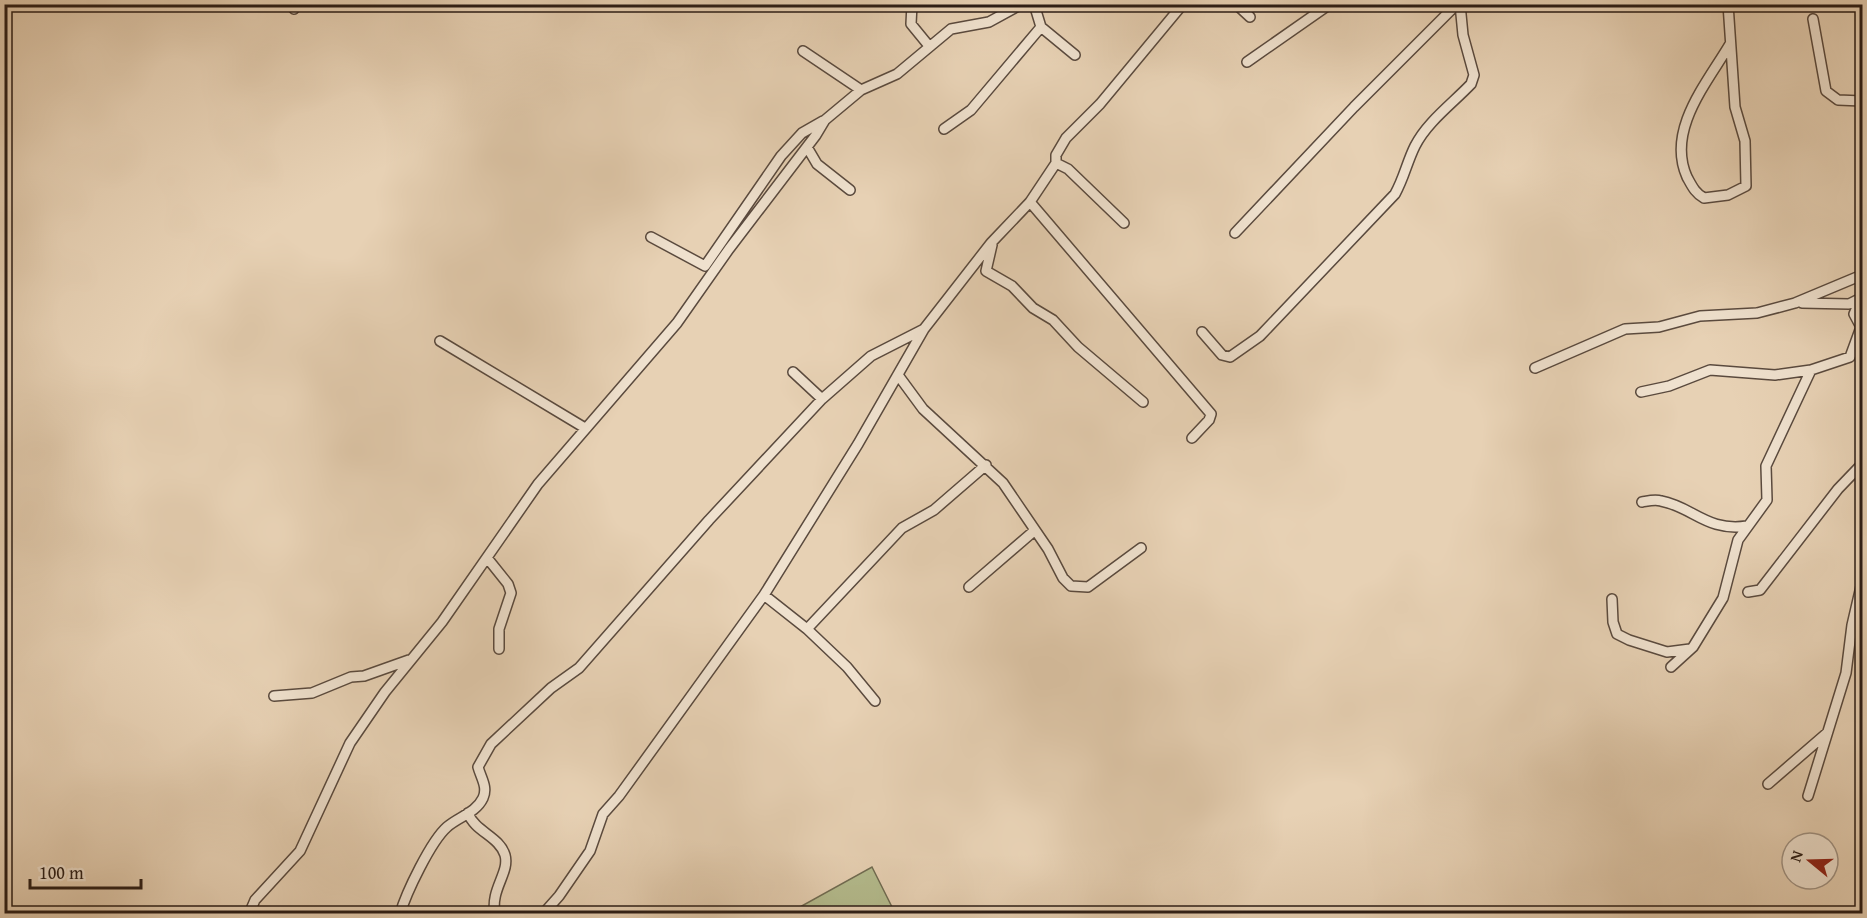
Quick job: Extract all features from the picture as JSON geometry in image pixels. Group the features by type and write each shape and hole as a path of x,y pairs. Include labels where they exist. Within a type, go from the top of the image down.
{"street":[{"path":"912,4 911,24 929,46"},
{"path":"651,237 705,266 731,232 781,156 802,133 825,120 861,90 897,74 951,29 989,22 1022,4"},
{"path":"1034,4 1041,27 1075,55"},
{"path":"1236,4 1250,17"},
{"path":"1247,62 1330,4"},
{"path":"1235,232 1354,107 1459,4"},
{"path":"1202,332 1222,355 1230,357 1250,346 1307,290 1395,194 1406,176 1416,145 1429,127 1471,84 1474,75 1463,35 1459,4"},
{"path":"1728,4 1735,107 1745,141 1746,186 1728,195 1704,198 1692,187 1682,160 1685,123 1730,44"},
{"path":"543,914 559,896 590,851 603,814 764,596 924,329 991,243 1030,202 1056,163 1056,155 1066,138 1100,104 1183,5"},
{"path":"1813,19 1826,91 1838,100 1863,101"},
{"path":"944,129 971,110 1041,27"},
{"path":"803,51 861,90"},
{"path":"249,914 255,900 300,851 351,742 385,692 488,559 538,484 677,323 825,120"},
{"path":"807,147 817,164 849,190"},
{"path":"1056,163 1068,169 1124,223"},
{"path":"1030,202 1210,414 1209,420 1192,438"},
{"path":"729,249 731,232"},
{"path":"991,243 992,248 986,271 1012,286 1033,308 1053,320 1078,347 1143,402"},
{"path":"1535,368 1625,329 1659,327 1701,316 1757,312 1795,303 1863,275"},
{"path":"1641,392 1669,386 1710,370 1775,375 1811,370 1850,357 1862,327 1854,314 1863,296 1849,304 1795,303"},
{"path":"400,914 430,850 446,828 483,799 486,788 478,767 491,744 551,688 579,668 709,520 822,399 871,356 924,329"},
{"path":"440,342 585,428"},
{"path":"1671,667 1690,649 1723,598 1738,540 1767,500 1766,466 1811,370"},
{"path":"793,372 822,399"},
{"path":"898,375 923,409 1003,483 1048,549 1063,578 1077,588 1088,587 1141,548"},
{"path":"1748,592 1760,590 1838,489 1863,464"},
{"path":"807,630 902,528 934,510 986,465"},
{"path":"1642,502 1660,500 1717,524 1733,528 1746,526"},
{"path":"969,587 1034,531"},
{"path":"488,559 508,584 511,593 499,629 499,649"},
{"path":"1808,796 1846,673 1852,625 1863,582"},
{"path":"764,596 839,659 875,701"},
{"path":"1612,599 1613,622 1617,634 1667,652 1690,649"},
{"path":"274,696 312,693 351,677 364,676 411,659"},
{"path":"1768,784 1827,733"},
{"path":"468,813 472,824 499,844 505,856 506,867 492,901 495,914"}],"green space":[{"path":"872,867 895,913 789,913"}]}
